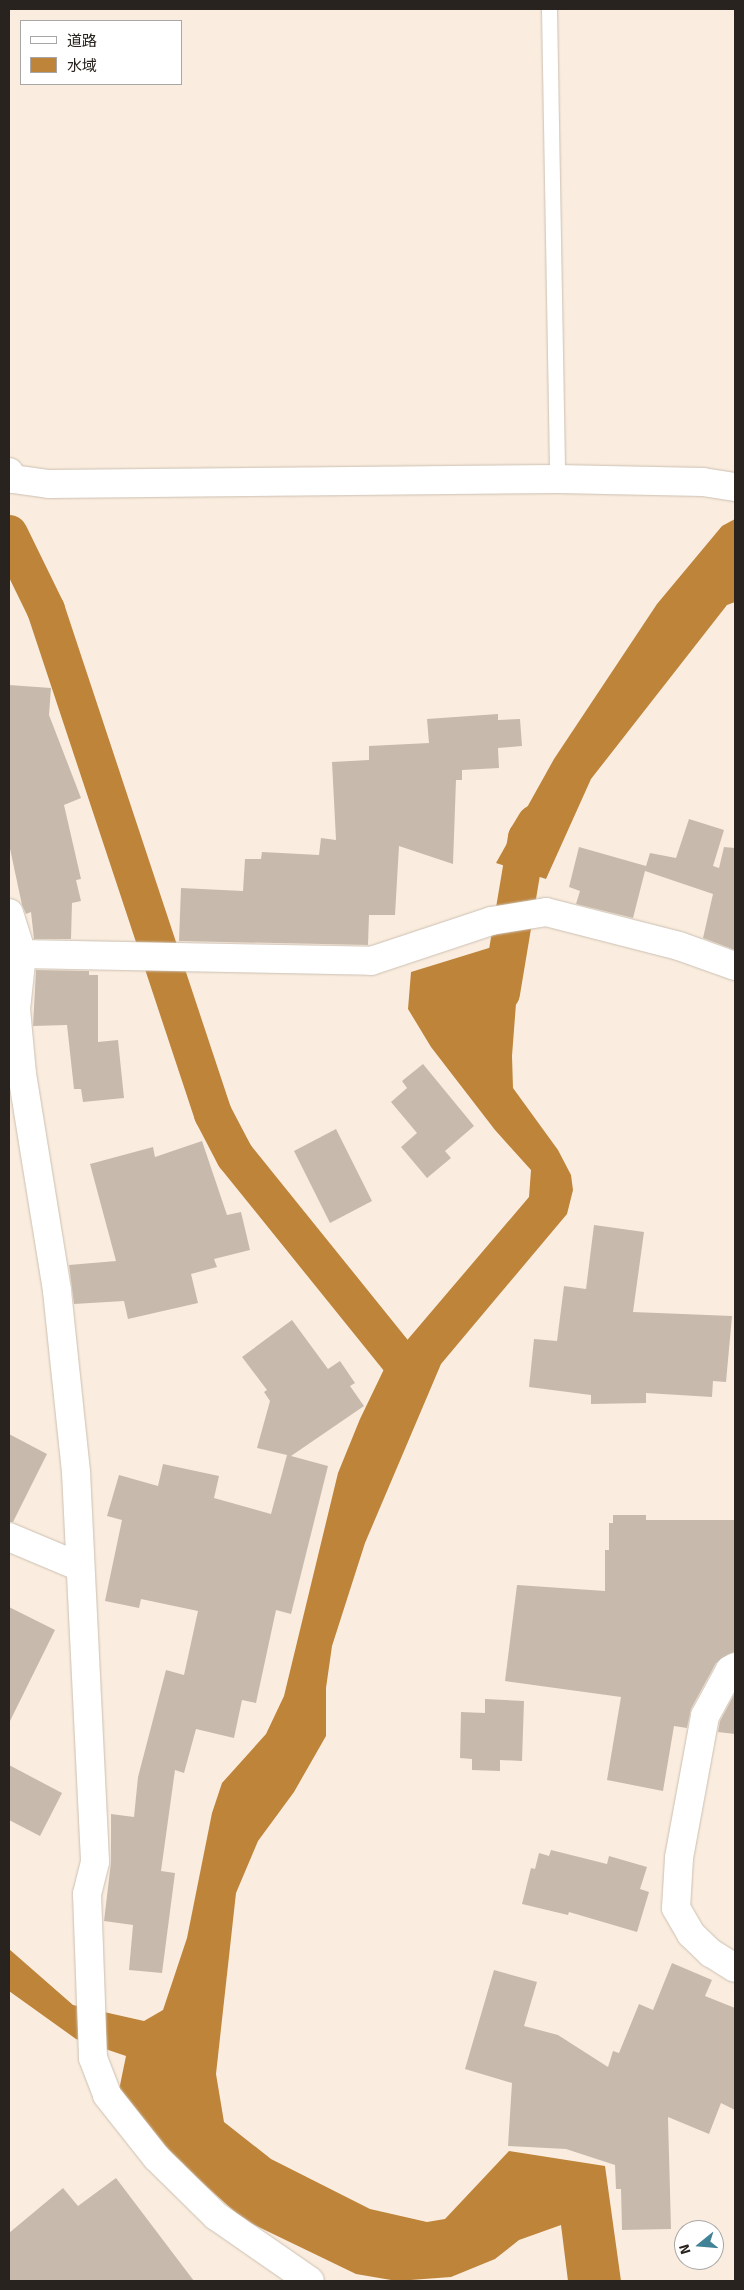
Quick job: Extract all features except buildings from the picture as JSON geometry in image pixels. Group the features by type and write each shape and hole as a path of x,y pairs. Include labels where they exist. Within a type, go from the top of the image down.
{"street":[{"path":"9,472 12,479 49,484 557,479 703,482 735,487"},
{"path":"22,954 372,961 491,921 546,912 679,946 735,966"},
{"path":"9,913 22,954 16,1009 21,1065 56,1291 76,1472 78,1566 95,1862 87,1894 94,2058 107,2095 157,2158 216,2216 310,2281"},
{"path":"9,1537 78,1566"},
{"path":"735,1667 730,1670 705,1716 679,1858 676,1908 691,1934 711,1953 735,1968"}],"lane":[{"path":"549,9 557,479"}],"water":[{"path":"735,519 735,602 727,605 591,779 546,879 496,863 554,759 657,604 722,526"},
{"path":"521,938 512,1056 513,1088 558,1150 571,1175 573,1190 567,1214 441,1364 365,1543 332,1646 326,1688 326,1736 294,1792 258,1841 236,1893 216,2074 224,2122 271,2159 370,2209 427,2222 445,2219 509,2151 605,2166 621,2281 568,2281 561,2225 519,2240 495,2259 451,2277 397,2281 356,2274 244,2220 169,2153 119,2090 126,2056 76,2039 9,1991 9,1949 73,2005 144,2021 163,2010 187,1938 212,1813 222,1783 266,1734 284,1696 338,1473 360,1419 386,1365 529,1197 531,1170 495,1130 431,1047 408,1009 411,972"}],"waterway":[{"path":"9,534 46,610 213,1114 235,1156 409,1372"},
{"path":"501,993 527,838 536,823"}]}
